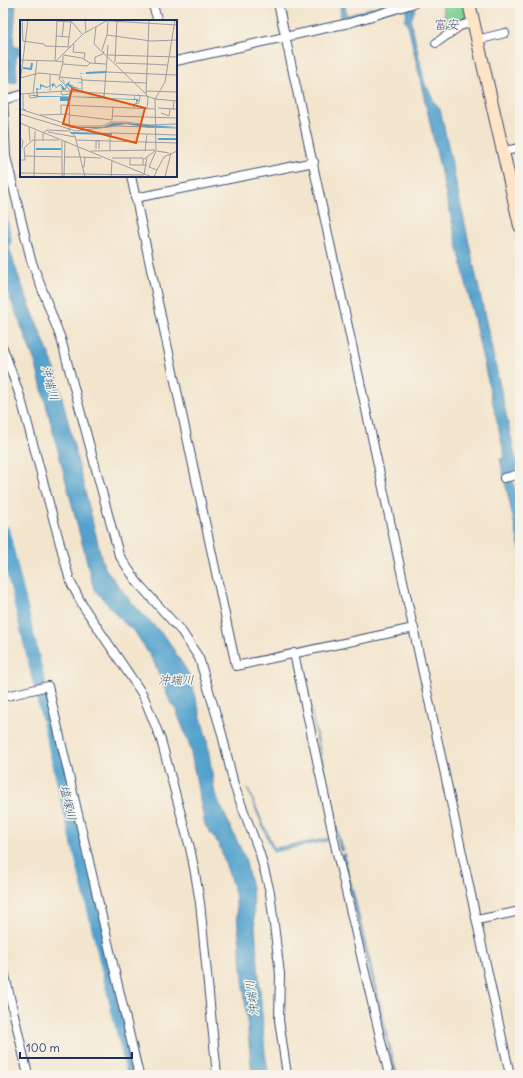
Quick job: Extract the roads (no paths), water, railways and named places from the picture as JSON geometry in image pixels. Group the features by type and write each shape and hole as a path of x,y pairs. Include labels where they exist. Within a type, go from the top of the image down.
{"street":[{"path":"152,3 158,20"},
{"path":"278,3 314,162 510,1075"},
{"path":"177,61 349,23 415,3"},
{"path":"469,3 520,226"},
{"path":"436,42 460,26 473,22"},
{"path":"477,40 505,33"},
{"path":"20,95 3,98 6,157 30,260 61,339 119,555 137,582 182,632 199,658 222,734 234,785 260,854 270,892 280,974 279,1020 286,1075"},
{"path":"504,151 520,148"},
{"path":"135,198 314,162"},
{"path":"131,177 236,666 294,652 414,628"},
{"path":"3,348 21,399 70,581 83,606 143,695 161,740 190,848 195,873 217,1075"},
{"path":"504,478 520,474"},
{"path":"294,652 336,849 390,1075"},
{"path":"3,697 48,686 140,1075"},
{"path":"477,920 520,911"},
{"path":"3,967 28,1075"}],"water":[{"path":"10,3 16,3 13,45 20,48 20,53 18,54 16,59 17,82 9,83 7,46"},
{"path":"340,3 345,3 346,13 348,15 387,3 413,3 415,9 411,21 425,85 435,104 440,109 516,460 520,459 520,466 516,467 517,470 511,472 520,513 520,549 500,459 505,457 407,21 405,21 404,18 407,16 405,7 341,22"},
{"name":"沖端川","path":"3,197 11,240 9,248 19,278 55,369 103,564 132,603 167,639 190,676 207,740 215,794 245,858 252,889 265,1053 269,1075 252,1075 235,893 219,844 205,825 189,743 154,662 135,632 122,621 94,589 35,362 3,279"},
{"path":"298,649 340,842 344,850 340,851"},
{"path":"247,787 274,848 331,838 331,840 273,852"},
{"path":"346,854 345,858 397,1075 395,1075 341,855"}],"waterway":[{"name":"塩塚川","path":"3,531 133,1075"}],"district":[{"name":"富安","path":"447,24"}]}
